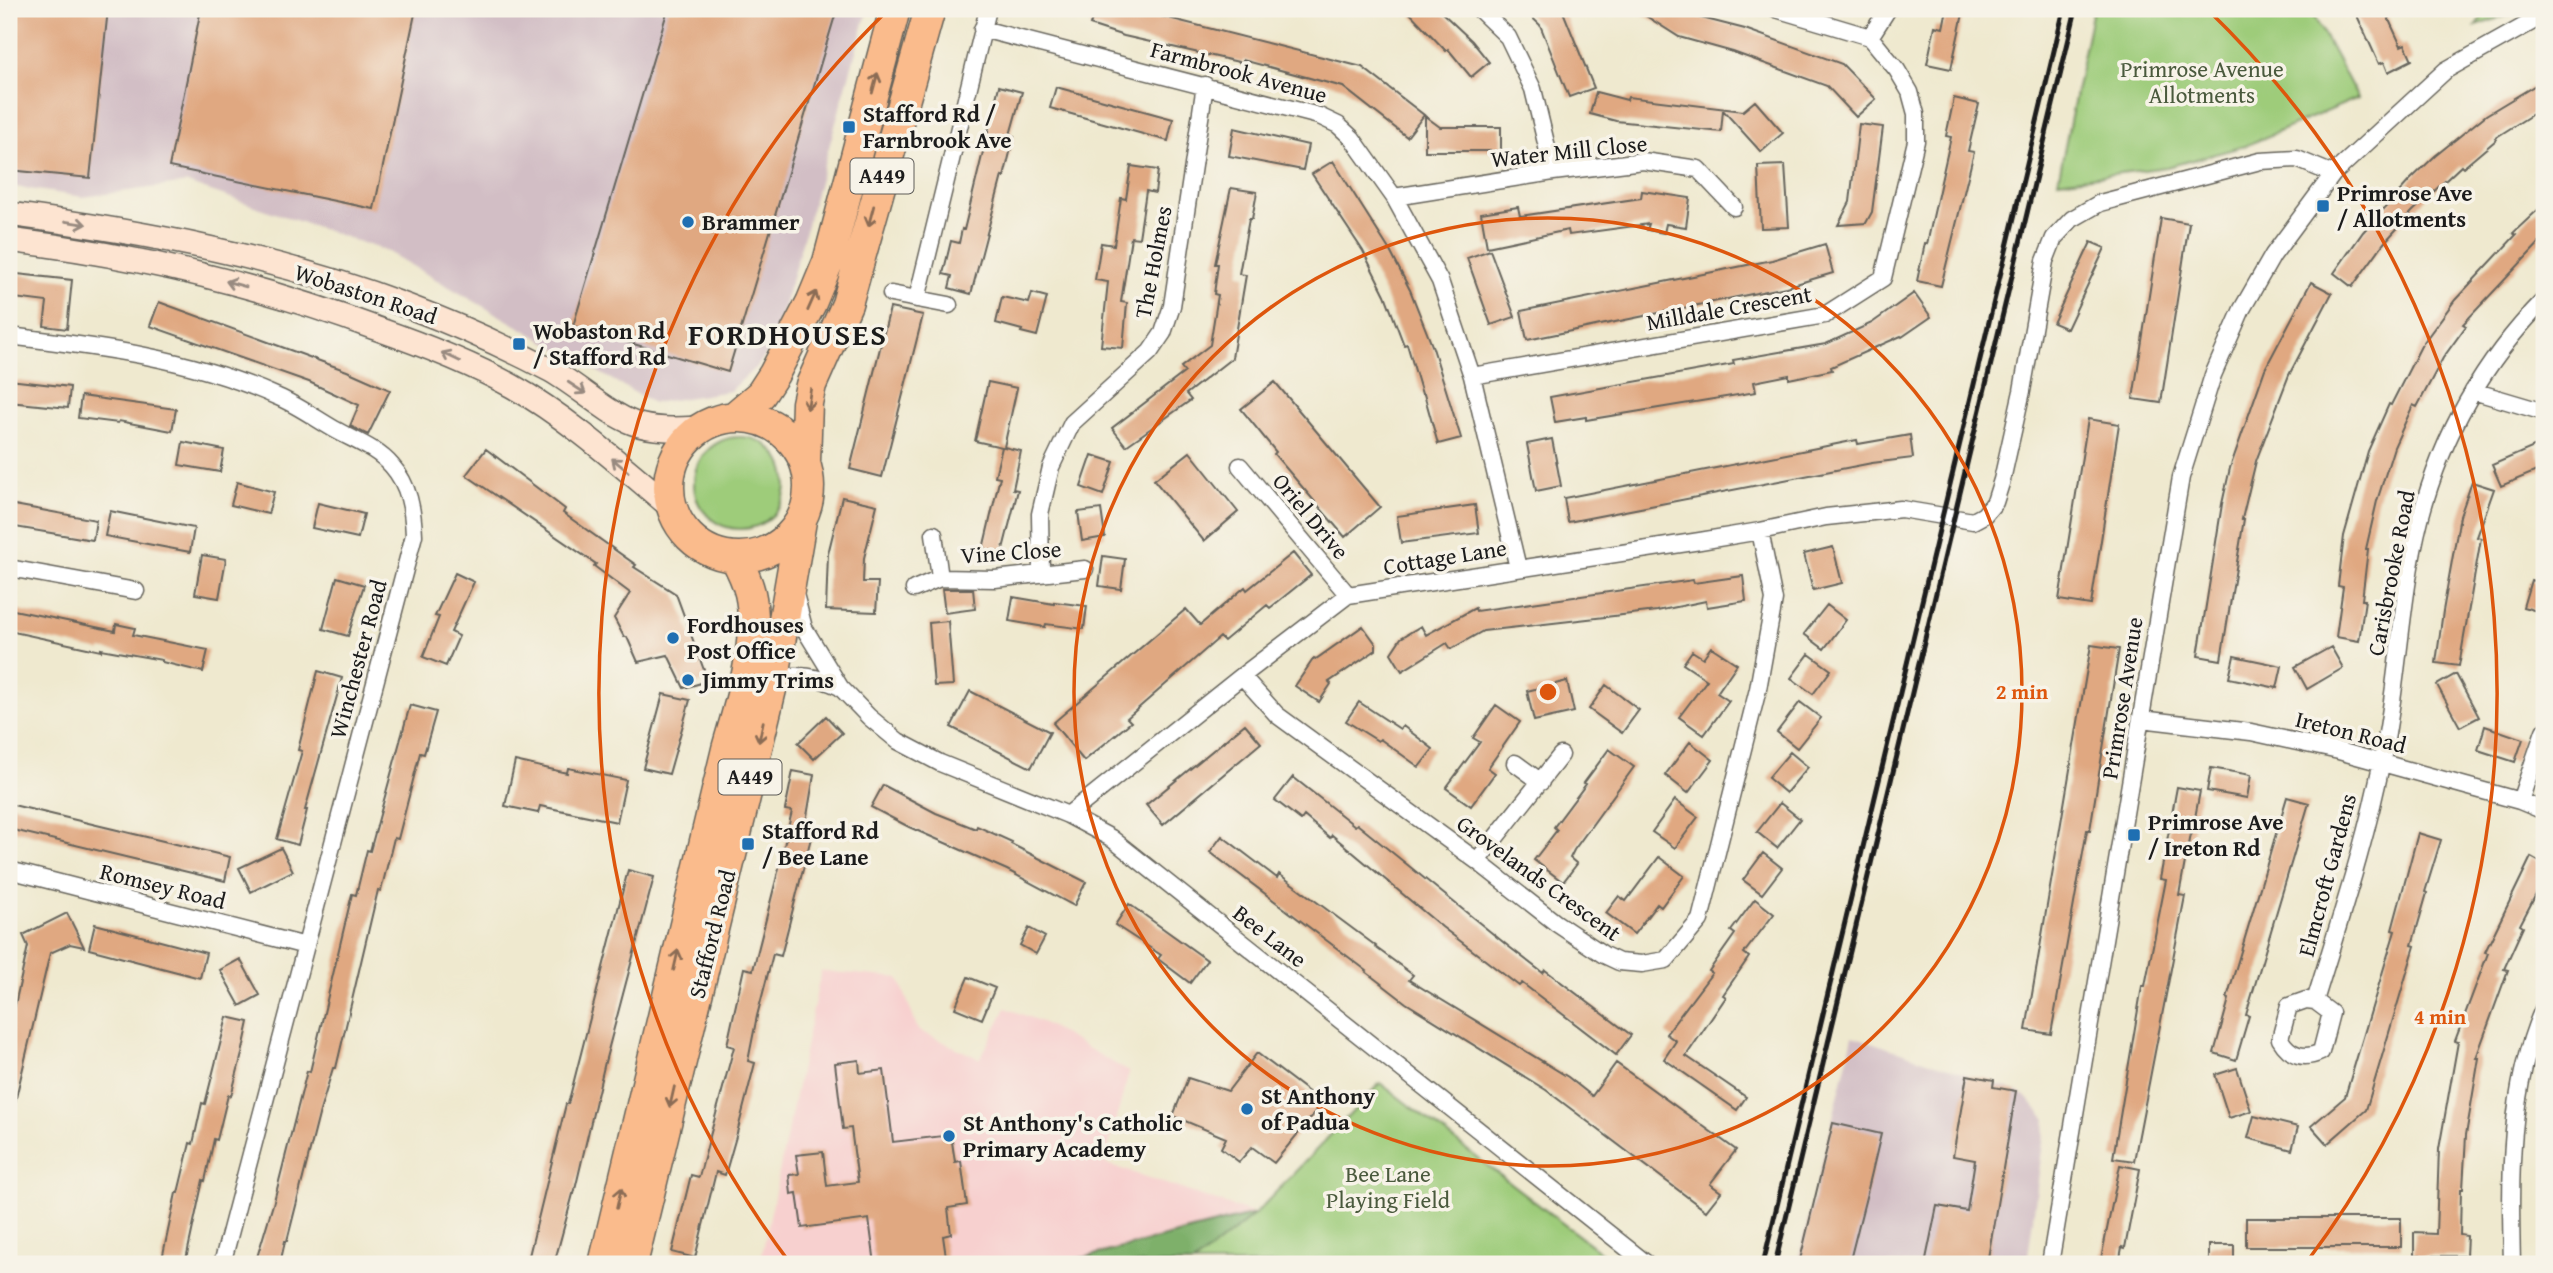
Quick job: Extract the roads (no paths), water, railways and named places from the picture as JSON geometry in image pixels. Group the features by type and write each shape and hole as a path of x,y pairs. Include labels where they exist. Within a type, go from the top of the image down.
{"highway":[{"name":"A449","path":"801,521 808,502 809,481 805,461 807,403 811,385 847,304 930,9"},
{"name":"A449","path":"701,428 734,417 761,394 805,316 828,262 898,15"},
{"path":"734,417 756,419 776,428 793,442 805,461"},
{"path":"701,428 688,437 671,469 669,489 672,508 679,524 690,537 719,554 735,557 755,556 774,549 789,537 801,521"},
{"name":"Stafford Road","path":"632,1264 774,677 801,521"},
{"name":"Stafford Road","path":"604,1264 726,749 749,666 753,615 750,593 735,557"}],"street":[{"path":"917,299 988,9"},
{"path":"1479,9 1508,37 1533,89 1553,172"},
{"path":"1776,9 1870,37 1888,9"},
{"name":"Primrose Avenue","path":"2050,1264 2181,477 2213,375 2242,309 2273,255 2333,174 2446,69 2544,15"},
{"name":"Farmbrook Avenue","path":"982,29 1319,116 1338,125 1352,138 1394,197 1440,281 1472,376 1518,568"},
{"name":"Milldale Crescent","path":"1472,376 1825,315 1883,278 1916,141 1916,114 1910,92 1897,70 1870,37"},
{"name":"The Holmes","path":"1041,573 1040,514 1051,467 1072,423 1150,352 1163,332 1172,306 1205,85"},
{"name":"Cottage Lane","path":"1068,815 1348,595 1760,531 1826,517 1902,509 1973,521 1984,515 1995,502 2022,391 2045,261 2054,238 2072,219 2101,202 2260,161 2297,159 2333,174"},
{"name":"Water Mill Close","path":"1394,197 1643,161 1698,169 1734,208"},
{"name":"Wobaston Road","path":"9,214 213,247 317,275 452,323 551,370 631,423 655,428 701,428"},
{"name":"Wobaston Road","path":"9,240 131,258 224,281 298,301 429,347 513,387 587,437 672,508"},
{"path":"891,294 949,305"},
{"name":"Carisbrooke Road","path":"2382,761 2420,521 2445,447 2473,391 2520,324 2544,300"},
{"name":"Winchester Road","path":"9,336 112,349 169,360 217,373 279,397 373,450 392,466 413,507 414,535 222,1264"},
{"path":"2473,391 2544,412"},
{"name":"Oriel Drive","path":"1240,467 1348,595"},
{"name":"Grovelands Crescent","path":"1242,676 1278,715 1604,956 1619,962 1642,964 1666,960 1700,919 1758,689 1774,600 1760,531"},
{"name":"Vine Close","path":"933,534 940,578"},
{"path":"9,568 136,591"},
{"name":"Vine Close","path":"914,589 940,578 995,579 1086,569"},
{"name":"Bee Lane","path":"792,584 804,628 839,687 898,741 925,757 1068,815 1111,838 1647,1264"},
{"name":"Bee Lane","path":"774,677 809,675 839,687"},
{"name":"Ireton Road","path":"2141,719 2251,732 2382,761 2520,801 2544,811"},
{"path":"2520,801 2544,732"},
{"path":"1477,862 1561,755"},
{"name":"Elmcroft Gardens","path":"2315,1001 2348,893 2382,761"},
{"path":"1515,763 1541,782"},
{"name":"Romsey Road","path":"9,871 306,946"},
{"path":"2512,1264 2512,1165 2517,1103 2525,1065 2543,1013"}],"railway":[{"path":"1763,1264 2064,9"},
{"path":"1775,1264 2076,9"}],"place":[{"name":"Stafford Rd / Farnbrook Ave","path":"849,127"},
{"name":"Primrose Ave / Allotments","path":"2323,206"},
{"name":"Brammer","path":"688,222"},
{"name":"Wobaston Rd / Stafford Rd","path":"519,344"},
{"name":"Fordhouses Post Office","path":"673,638"},
{"name":"Jimmy Trims","path":"688,680"},
{"name":"Primrose Ave / Ireton Rd","path":"2134,835"},
{"name":"Stafford Rd / Bee Lane","path":"748,844"},
{"name":"St Anthony of Padua","path":"1247,1109"},
{"name":"St Anthony's Catholic Primary Academy","path":"949,1136"}],"district":[{"name":"FORDHOUSES","path":"788,335"}],"park label":[{"name":"Primrose Avenue Allotments","path":"2202,82"},
{"name":"Bee Lane Playing Field","path":"1388,1187"}]}
